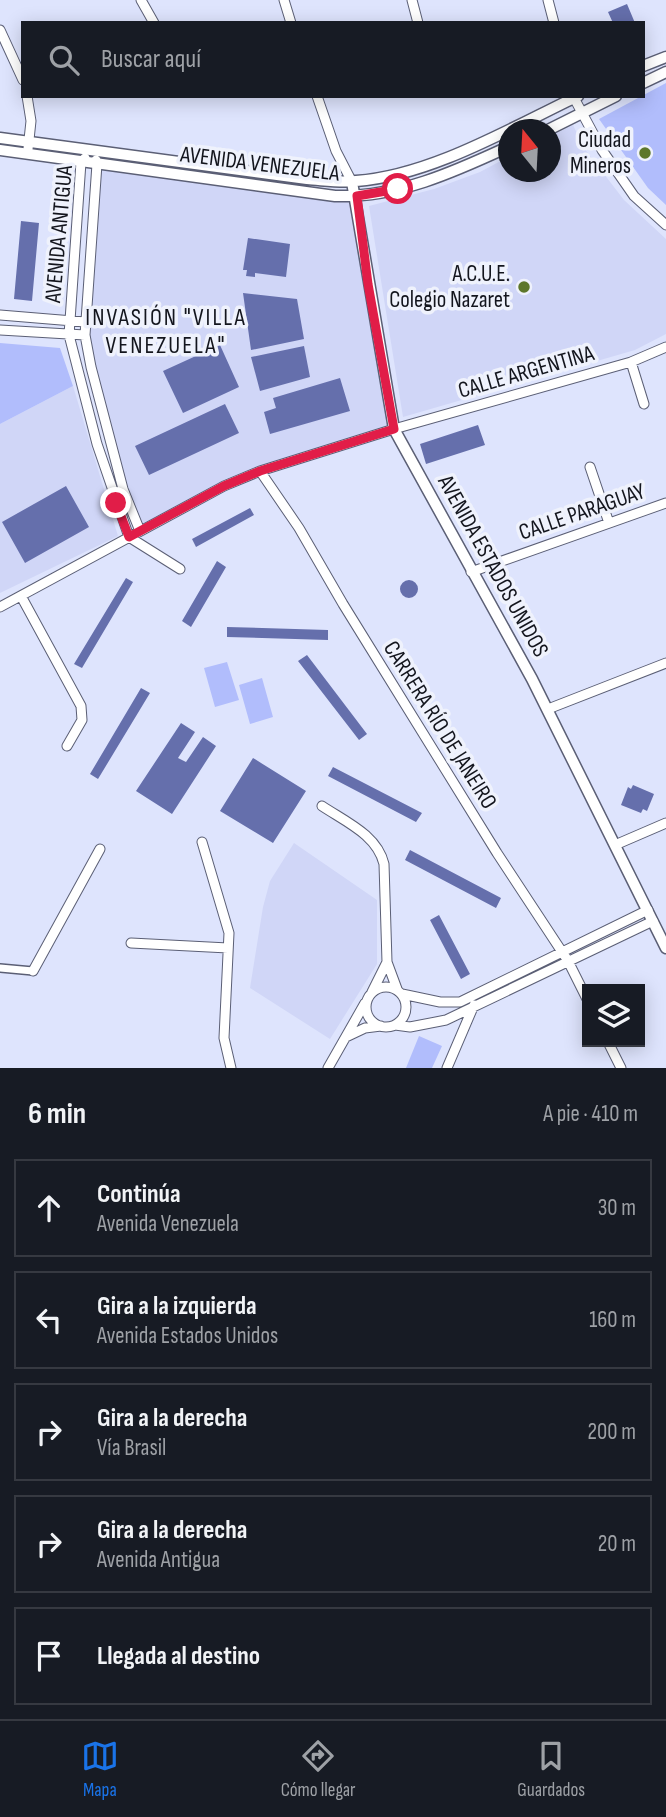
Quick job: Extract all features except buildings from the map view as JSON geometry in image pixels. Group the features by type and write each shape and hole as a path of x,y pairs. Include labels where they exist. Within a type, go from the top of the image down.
{"street":[{"path":"141,0 153,21"},
{"path":"284,0 290,21"},
{"path":"412,0 417,21"},
{"path":"548,0 553,21"},
{"path":"0,30 21,76"},
{"path":"645,65 666,57"},
{"path":"645,82 666,72"},
{"path":"27,98 31,121 27,154"},
{"path":"318,98 336,151 352,182"},
{"name":"AVENIDA VENEZUELA","path":"0,138 307,179 352,182 394,176 423,168 572,98"},
{"path":"574,98 602,150 634,196 666,225"},
{"path":"561,124 612,98"},
{"name":"AVENIDA VENEZUELA","path":"0,150 335,196 357,196 424,182 498,152"},
{"name":"AVENIDA ANTIGUA","path":"129,537 97,444 69,335 81,162 92,150 97,164 85,335 90,367 123,489 140,531"},
{"name":"AVENIDA ESTADOS UNIDOS","path":"352,182 357,196 368,284 394,429 548,709 666,948"},
{"path":"0,316 85,321"},
{"path":"0,330 85,335"},
{"name":"CALLE ARGENTINA","path":"0,607 224,486 260,471 394,429 631,362 666,347"},
{"path":"631,362 644,404"},
{"path":"590,467 609,523"},
{"name":"CARRERA RÍO DE JANEIRO","path":"260,471 299,528 497,853 568,961 582,989"},
{"name":"CALLE PARAGUAY","path":"471,572 666,503"},
{"path":"129,537 180,569"},
{"path":"21,596 81,706 82,720 67,746"},
{"path":"548,709 666,663"},
{"path":"322,806 371,839 381,850 384,864 387,962 405,999 406,1011 395,1025"},
{"path":"615,845 666,823"},
{"path":"202,842 229,933 225,1038 231,1068"},
{"path":"0,968 33,971 100,849"},
{"path":"382,1026 370,1018 367,1012 370,995 384,986 440,1002 460,1002 561,952 650,916"},
{"path":"346,1037 365,1028 395,1025 410,1027 446,1020 568,961 650,916"},
{"path":"131,943 228,948"},
{"path":"328,1068 387,962"},
{"path":"447,1068 475,995"},
{"path":"610,1047 621,1068"}],"shaded area":[{"name":"Ciudad Mineros","path":"666,83 666,205 648,188 599,119 638,98 645,98 645,94"},
{"name":"A.C.U.E. Colegio Nazaret","path":"573,125 584,148 624,200 666,239 666,334 635,350 403,417 369,206 434,189 498,162 498,182 561,182 561,131"},
{"path":"97,164 357,196 394,429 260,471 140,531 123,489 85,335"},
{"path":"0,343 60,348 73,386 0,424"},
{"path":"73,386 118,536 0,593 0,424"},
{"path":"227,662 239,700 215,707 204,668"},
{"path":"262,678 273,717 250,724 239,685"},
{"path":"294,843 377,900 377,964 330,1039 250,988 263,907 270,881"},
{"path":"419,1036 442,1046 432,1068 406,1068"}],"place":[{"name":"Ciudad Mineros","path":"645,153"},
{"name":"A.C.U.E. Colegio Nazaret","path":"524,287"}],"district":[{"name":"INVASIÓN \"VILLA VENEZUELA\"","path":"166,331"}],"route":[{"path":"116,503 129,537 224,486 260,471 394,429 368,284 357,196 398,189"}]}
